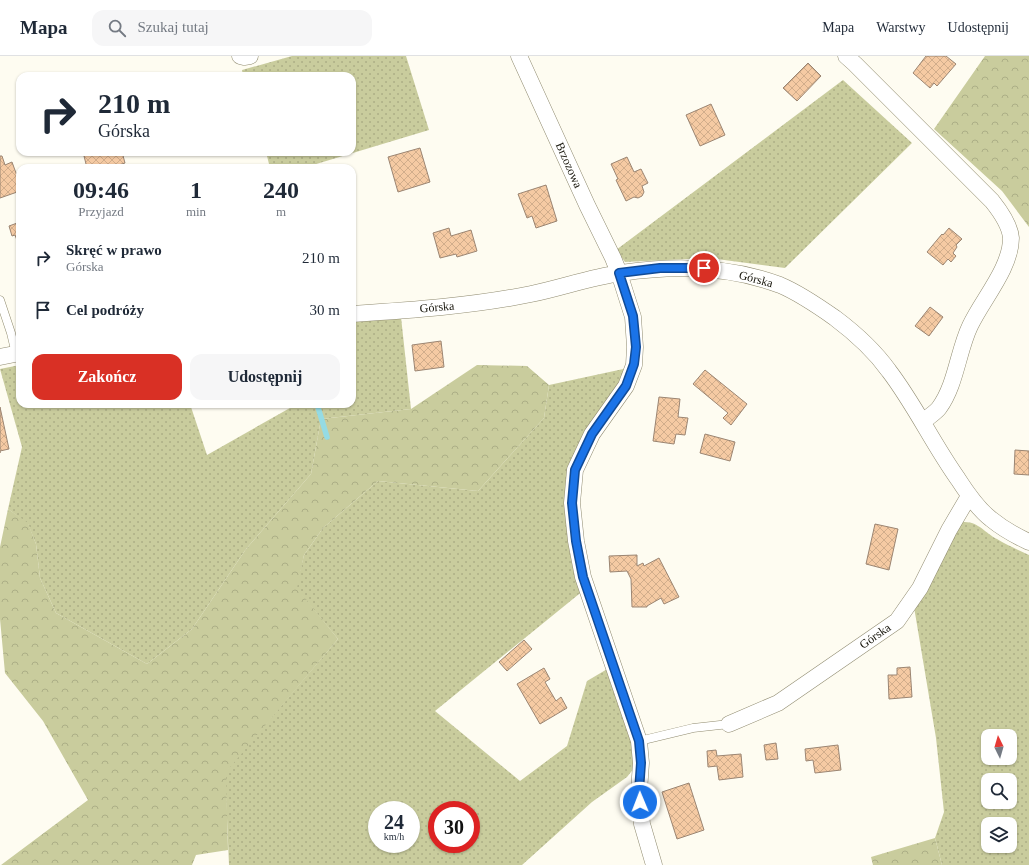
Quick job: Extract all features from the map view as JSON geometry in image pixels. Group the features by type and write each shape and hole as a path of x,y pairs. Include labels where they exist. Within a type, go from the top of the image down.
{"street":[{"path":"240,56 250,56"},
{"name":"Brzozowa","path":"519,56 619,273 633,316 636,347 634,364 626,386 592,434 575,470 572,503 576,541 583,577 639,741 641,763 639,791 642,824 654,865"},
{"path":"846,56 992,201 1004,217 1011,238 1008,255 1002,271 970,326 947,394 938,409 923,422"},
{"name":"Górska","path":"356,314 470,304 532,294 619,273 660,268 704,268 742,274 781,286 815,304 852,331 882,360 904,390 946,463 969,496 991,519 1029,542"},
{"path":"0,357 16,354"},
{"name":"Górska","path":"729,724 778,703 897,621 920,588 949,530 969,496"}],"lane":[{"path":"0,300 16,348"},
{"path":"639,741 694,728 729,724"}],"green space":[{"path":"292,56 406,56 429,130 356,152 356,72 242,72 242,70"},
{"path":"985,56 1029,56 1029,227 1002,191 934,129"},
{"path":"843,80 912,143 785,268 709,258 625,262 616,250"},
{"path":"267,156 343,156 316,164 269,164"},
{"path":"401,317 411,409 321,419 311,474 246,549 192,629 147,664 56,613 40,578 36,544 28,524 8,509 22,447 0,369 16,366 16,408 191,408 207,455 290,408 356,408 356,320"},
{"path":"477,365 527,366 549,385 544,418 478,491 378,481 323,528 304,555 297,588 338,639 226,772 228,850 196,855 192,865 1,865 88,800 43,721 5,673 0,619 0,547 8,509 28,523 36,544 40,578 56,613 147,664 192,629 246,549 311,474 321,419 411,409"},
{"path":"628,368 573,462 584,590 435,711 520,781 567,746 587,681 609,668 631,741 635,767 627,777 592,802 522,865 229,865 225,772 338,639 296,588 304,555 323,528 378,481 478,491 544,418 549,385"},
{"path":"963,522 977,525 993,537 1029,555 1029,865 942,865 935,838 944,812 936,738 914,607 953,533"},
{"path":"935,838 942,865 873,865 871,857"}],"building":[{"path":"926,56 946,56 956,64 937,86 934,83 930,88 913,73"},
{"path":"808,63 821,76 797,101 783,88"},
{"path":"711,104 725,135 700,146 686,115"},
{"path":"420,148 430,182 398,192 388,157"},
{"path":"0,156 2,156 5,165 12,162 16,173 16,192 0,198"},
{"path":"84,156 123,156 125,163 122,164 86,164"},
{"path":"627,157 634,172 641,169 648,183 642,186 644,192 642,196 638,198 634,197 626,201 616,180 618,179 611,164"},
{"path":"546,185 557,221 536,228 532,216 527,218 518,194"},
{"path":"16,223 16,238 15,235 12,236 9,226"},
{"path":"449,228 451,236 471,230 477,251 457,257 456,254 440,258 433,233"},
{"path":"949,228 962,239 956,245 957,247 953,253 956,256 951,262 948,259 943,265 927,252"},
{"path":"930,307 943,317 929,336 915,326"},
{"path":"441,341 444,367 415,371 412,345"},
{"path":"705,370 747,404 731,425 723,418 728,413 693,384"},
{"path":"659,397 680,399 678,417 688,418 685,435 676,434 674,444 653,441"},
{"path":"0,407 9,449 0,451"},
{"path":"705,434 735,442 730,461 700,453"},
{"path":"1015,450 1029,451 1029,475 1014,474"},
{"path":"875,524 898,529 889,570 866,564"},
{"path":"637,555 637,566 643,563 644,566 659,558 679,597 664,604 661,598 647,607 632,607 631,579 627,571 610,572 609,556"},
{"path":"524,640 532,649 507,671 499,662"},
{"path":"910,667 912,697 889,699 888,675 897,675 897,668"},
{"path":"544,668 550,679 545,682 556,701 561,697 567,708 540,724 517,684"},
{"path":"776,743 778,759 766,760 764,745"},
{"path":"838,745 841,770 815,773 813,760 806,761 805,749"},
{"path":"716,750 717,756 741,754 743,777 719,780 717,766 708,767 707,751"},
{"path":"689,783 704,830 677,839 662,792"}],"waterway":[{"path":"318,408 327,437"}],"route":[{"path":"640,802 639,791 641,763 639,741 583,577 576,541 572,503 575,470 592,434 626,386 634,364 636,347 633,316 619,273 660,268 704,268"}]}
